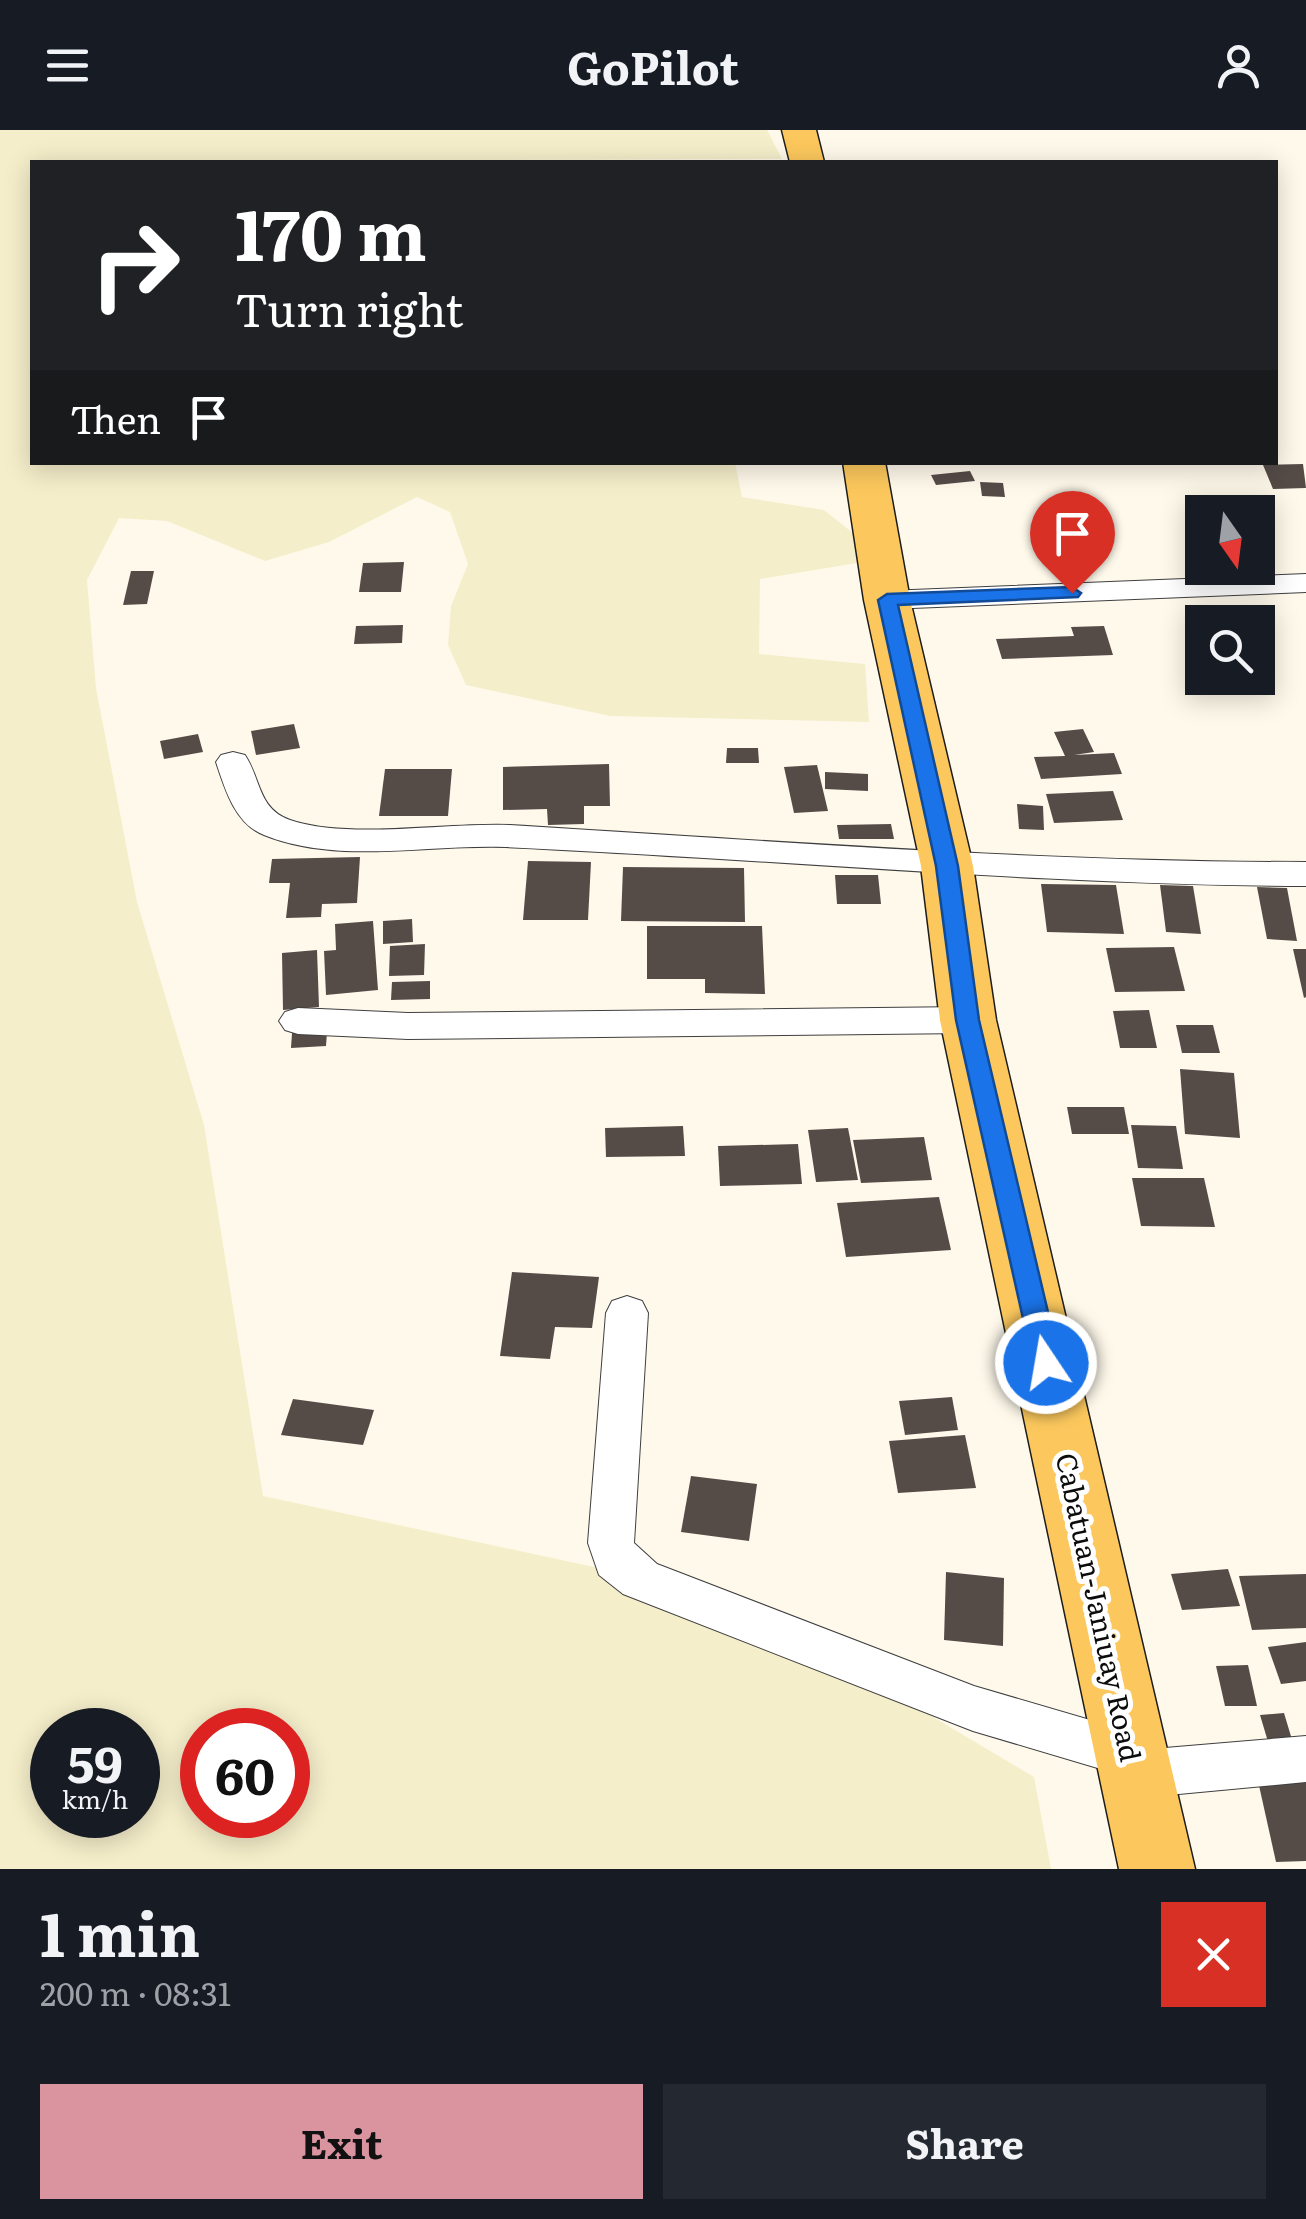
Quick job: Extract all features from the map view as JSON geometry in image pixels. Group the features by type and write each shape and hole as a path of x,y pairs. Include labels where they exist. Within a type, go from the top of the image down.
{"main road":[{"path":"799,130 806,160"},
{"name":"Cabatuan-Janiuay Road","path":"864,465 887,600 947,866 968,1020 1157,1869"}],"street":[{"path":"887,600 1306,583"},
{"path":"233,762 256,816 277,828 312,836 444,833 1145,876 1306,874"},
{"path":"298,1021 428,1026 968,1020"},
{"path":"627,1313 611,1543 616,1561 640,1579 972,1708 1133,1765 1306,1759"}],"shaded area":[{"path":"0,130 767,130 782,159 30,160 30,465 735,465 742,497 824,510 853,533 857,563 760,579 759,654 865,664 869,722 610,716 466,685 448,645 451,606 468,564 450,512 417,497 329,542 265,561 167,521 119,518 87,580 96,688 137,902 204,1125 263,1496 650,1579 923,1711 1034,1777 1051,1869 0,1869"}],"building":[{"path":"1303,464 1306,488 1273,489 1263,465"},
{"path":"970,471 975,481 936,485 931,475"},
{"path":"980,482 1003,483 1005,497 982,496"},
{"path":"404,562 401,592 359,592 363,563"},
{"path":"131,571 154,571 147,604 123,605"},
{"path":"403,625 402,643 354,644 356,626"},
{"path":"1104,626 1113,655 1002,659 996,639 1074,636 1071,627"},
{"path":"294,724 300,748 256,755 251,731"},
{"path":"1083,729 1094,752 1074,755 1114,753 1122,774 1041,779 1034,757 1065,756 1054,732"},
{"path":"198,734 203,752 164,759 160,741"},
{"path":"727,748 758,748 759,763 726,763"},
{"path":"609,764 610,806 584,806 584,824 548,825 547,809 503,810 503,767"},
{"path":"817,765 828,811 794,813 784,767"},
{"path":"385,769 452,769 448,816 379,816"},
{"path":"825,772 868,774 868,791 825,789"},
{"path":"1113,791 1123,820 1054,823 1046,794"},
{"path":"1017,804 1043,806 1044,830 1019,829"},
{"path":"891,824 894,839 839,839 837,825"},
{"path":"360,857 357,903 322,904 321,917 286,918 290,883 269,883 272,859"},
{"path":"528,861 591,862 588,920 523,920"},
{"path":"623,867 744,868 745,922 621,921"},
{"path":"835,875 878,875 881,904 837,904"},
{"path":"1041,884 1116,885 1124,934 1047,932"},
{"path":"1160,885 1193,886 1201,934 1166,932"},
{"path":"1257,887 1287,888 1297,941 1267,939"},
{"path":"412,919 413,942 383,944 383,921"},
{"path":"373,921 378,990 326,995 324,951 336,950 335,924"},
{"path":"647,926 762,926 765,994 705,993 705,979 647,979"},
{"path":"425,944 424,975 389,976 390,946"},
{"path":"1174,947 1185,991 1115,992 1106,948"},
{"path":"1293,949 1306,949 1304,998"},
{"path":"317,950 319,1007 283,1010 282,953"},
{"path":"430,981 430,999 391,1000 392,982"},
{"path":"1149,1010 1157,1048 1120,1048 1113,1011"},
{"path":"1176,1025 1213,1025 1220,1053 1182,1053"},
{"path":"327,1032 326,1046 291,1048 292,1033"},
{"path":"1180,1069 1234,1073 1240,1138 1185,1134"},
{"path":"1067,1107 1124,1107 1129,1134 1072,1134"},
{"path":"1131,1125 1176,1126 1183,1169 1138,1168"},
{"path":"683,1126 685,1156 606,1157 605,1128"},
{"path":"848,1128 858,1180 816,1182 808,1130"},
{"path":"924,1137 932,1180 861,1183 853,1140"},
{"path":"798,1144 802,1184 720,1186 718,1146"},
{"path":"1132,1178 1204,1178 1215,1227 1141,1226"},
{"path":"939,1197 951,1250 846,1257 837,1203"},
{"path":"512,1272 599,1277 592,1328 555,1327 550,1359 500,1356"},
{"path":"952,1397 958,1430 905,1435 899,1401"},
{"path":"293,1399 374,1410 363,1445 281,1435"},
{"path":"965,1435 976,1488 898,1493 889,1441"},
{"path":"691,1476 757,1484 749,1541 681,1532"},
{"path":"1228,1569 1240,1606 1182,1610 1171,1574"},
{"path":"946,1572 1004,1578 1003,1646 944,1640"},
{"path":"1306,1574 1306,1628 1252,1630 1239,1576"},
{"path":"1306,1642 1306,1681 1281,1684 1268,1647"},
{"path":"1248,1665 1257,1706 1225,1706 1216,1666"},
{"path":"1284,1713 1293,1743 1269,1745 1260,1715"},
{"path":"1306,1780 1306,1861 1276,1862 1258,1781"}],"route":[{"path":"1046,1363 968,1020 947,866 887,600 1072,593"}]}
